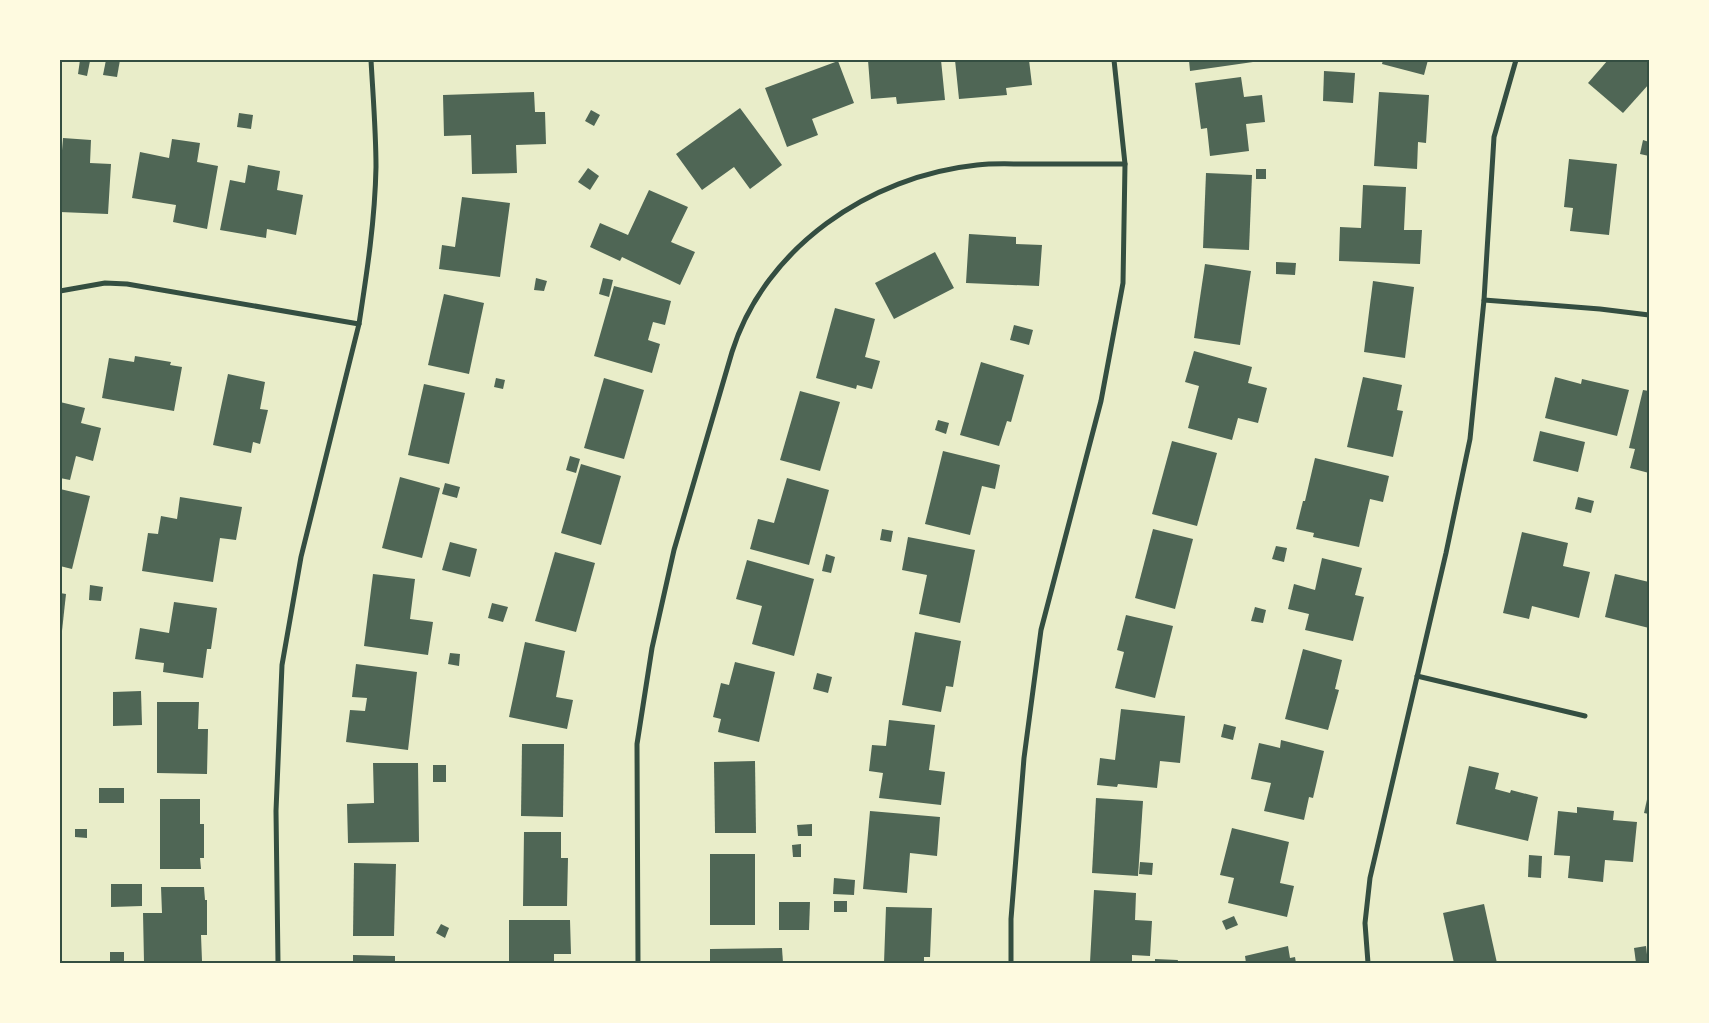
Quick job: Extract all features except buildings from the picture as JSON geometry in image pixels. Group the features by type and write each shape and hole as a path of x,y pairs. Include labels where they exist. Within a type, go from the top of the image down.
{"street":[{"path":"278,963 276,811 282,665 301,557 359,324 371,237 376,167 371,60"},
{"path":"1011,963 1011,919 1024,758 1041,630 1100,401 1123,283 1124,164 1114,60"},
{"path":"1368,963 1364,923 1370,878 1446,553 1470,439 1484,300 1494,137 1516,60"},
{"path":"638,963 637,744 652,648 674,550 732,352 748,312 768,280 798,248 831,219 875,193 931,172 978,164 1124,164"},
{"path":"60,291 105,283 127,284 359,324"},
{"path":"1484,300 1600,309 1649,316"},
{"path":"1417,676 1585,716"}]}
